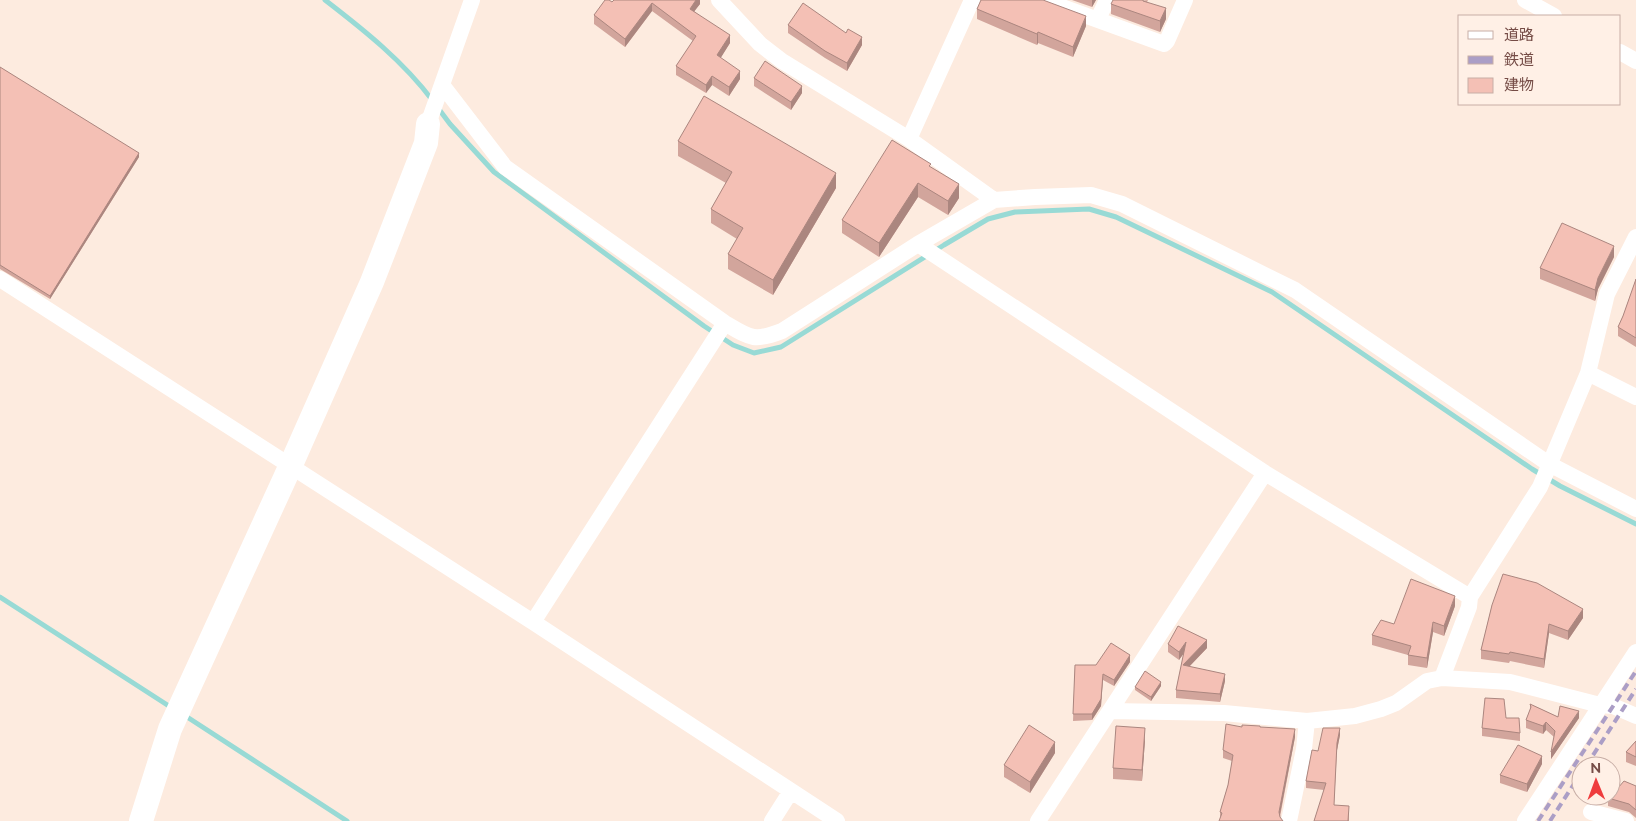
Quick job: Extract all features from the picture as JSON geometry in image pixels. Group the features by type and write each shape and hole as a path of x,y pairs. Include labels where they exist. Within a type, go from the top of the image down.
{"street":[{"path":"141,821 170,729 372,282 426,144 430,119 472,0"},
{"path":"719,0 760,44 782,61 909,139 994,200"},
{"path":"909,139 972,0"},
{"path":"1098,20 1107,0"},
{"path":"1048,1 1164,44 1168,41 1185,0"},
{"path":"1525,0 1552,15"},
{"path":"1621,53 1635,60"},
{"path":"442,88 505,167 724,325 747,337 764,338 782,331 994,200 1035,196 1091,195 1122,204 1295,290 1547,467 1636,509"},
{"path":"1442,678 1469,607 1470,597 1540,487 1588,374 1607,294 1636,237"},
{"path":"921,246 1265,473 1470,597"},
{"path":"0,279 837,821"},
{"path":"532,622 724,325"},
{"path":"1588,374 1636,397"},
{"path":"1038,821 1265,473"},
{"path":"1525,821 1636,652"},
{"path":"1110,711 1224,712 1307,721 1355,716 1381,709 1396,703 1427,681 1442,678 1510,682 1600,705 1613,706 1636,716"},
{"path":"1289,821 1304,749 1307,721"},
{"path":"772,821 791,791"},
{"path":"1591,812 1626,821"}],"building":[{"path":"605,0 612,2 614,0 696,0 690,9 730,35 717,55 740,71 729,87 712,76 706,85 676,66 696,36 652,3 625,39 594,15"},
{"path":"981,0 1043,0 1086,16 1073,47 977,9"},
{"path":"1113,0 1143,0 1166,8 1160,21 1111,4"},
{"path":"803,3 846,33 848,29 862,37 847,63 825,51 788,25"},
{"path":"765,61 802,86 791,102 754,78"},
{"path":"0,67 139,153 50,296 0,265"},
{"path":"704,96 836,173 773,280 728,254 743,228 711,209 732,172 678,141"},
{"path":"892,140 959,184 948,201 918,183 879,243 842,220"},
{"path":"1562,223 1614,246 1598,278 1595,290 1540,268"},
{"path":"1636,279 1636,338 1618,327"},
{"path":"1503,574 1537,583 1583,609 1568,631 1549,624 1544,659 1510,652 1509,654 1481,650 1492,605"},
{"path":"1411,579 1455,596 1444,626 1433,622 1427,658 1408,655 1411,646 1372,635 1381,620 1394,624"},
{"path":"1178,626 1207,640 1183,665 1225,674 1220,694 1176,690 1186,642 1179,652 1168,644"},
{"path":"1111,643 1130,655 1114,680 1103,674 1101,699 1092,714 1073,714 1075,665 1096,665"},
{"path":"1145,671 1161,682 1151,697 1135,687"},
{"path":"1485,698 1504,699 1506,718 1519,718 1520,733 1482,728"},
{"path":"1530,704 1558,717 1560,706 1579,711 1551,752 1555,731 1546,722 1543,726 1526,720 1531,707"},
{"path":"1226,724 1242,727 1242,725 1295,729 1279,812 1283,821 1219,821 1233,755 1223,750"},
{"path":"1029,725 1055,742 1030,782 1004,765"},
{"path":"1116,726 1145,728 1142,770 1113,768"},
{"path":"1323,728 1340,728 1337,743 1334,805 1349,806 1348,821 1314,821 1326,783 1306,781 1312,750 1318,751"},
{"path":"1636,741 1636,757 1626,752"},
{"path":"1518,745 1542,756 1527,784 1500,775"},
{"path":"1624,781 1636,786 1636,810 1629,804 1621,802 1621,784"}],"waterway":[{"path":"325,0 396,59 433,101"},
{"path":"438,108 450,124 494,172 704,326 733,345 754,353 781,347 988,219 1015,212 1089,209 1116,217 1272,292 1532,469 1560,486 1636,524"},
{"path":"0,597 172,708"},
{"path":"184,715 347,821"}],"railway":[{"path":"1538,821 1636,671"},
{"path":"1592,756 1636,689"},
{"path":"1550,821 1571,788"}]}
